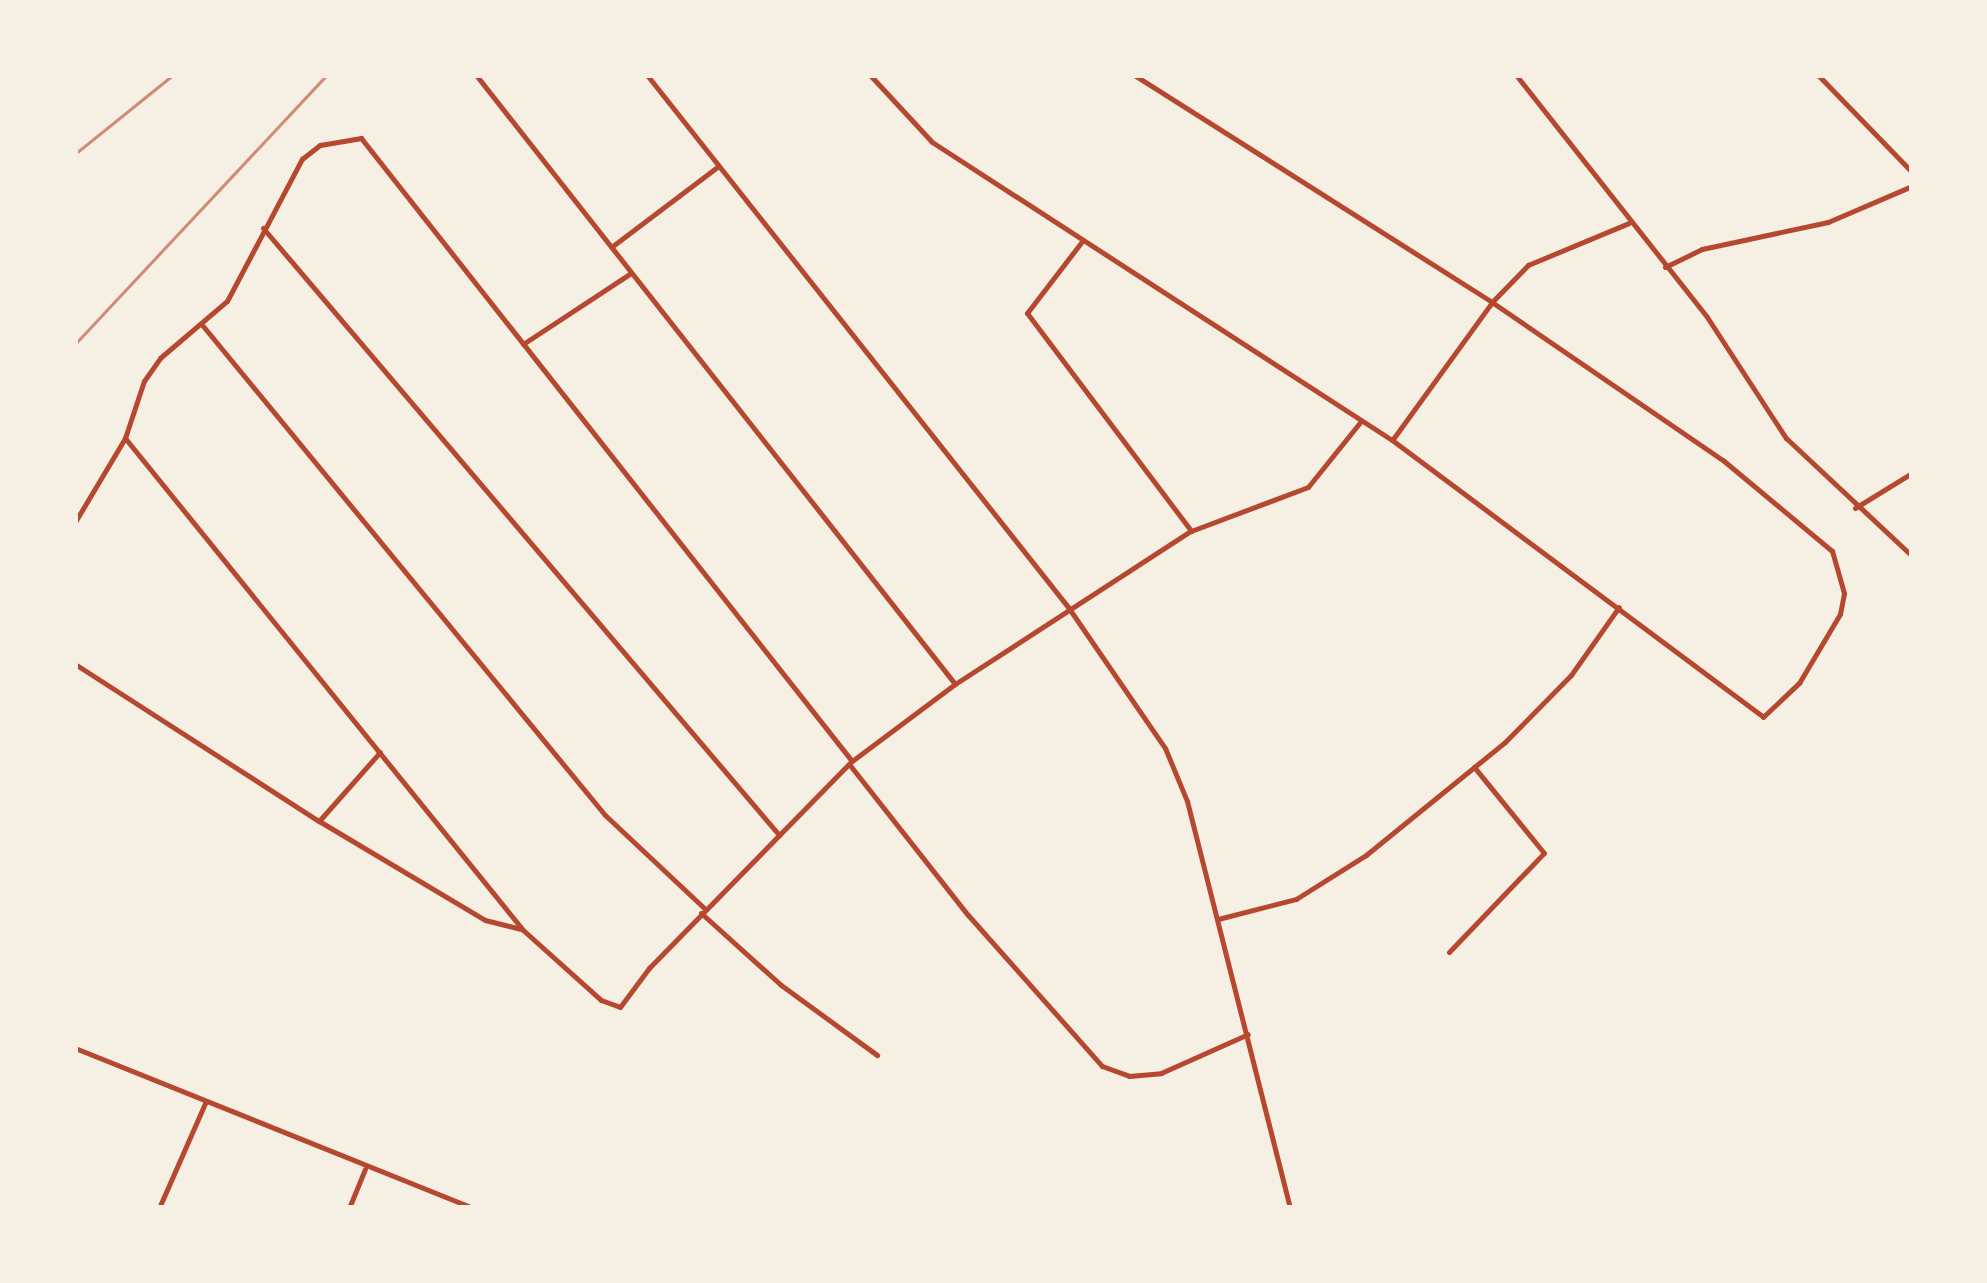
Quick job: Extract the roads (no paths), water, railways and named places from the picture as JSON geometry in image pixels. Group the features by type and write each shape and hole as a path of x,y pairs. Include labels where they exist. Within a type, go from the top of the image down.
{"street":[{"path":"476,75 614,245 955,684"},
{"path":"647,75 1068,608 1174,765 1218,919 1290,1208"},
{"path":"870,75 932,142 1392,440 1763,717 1799,683 1840,614 1839,564 1816,536 1724,461 1492,302 1134,75"},
{"path":"1516,75 1707,317 1786,438 1855,508 1912,556"},
{"path":"1818,75 1912,172"},
{"path":"75,522 125,438 144,381 160,358 227,301 302,160 320,145 361,138 968,916 1102,1066 1129,1076 1161,1073 1248,1034"},
{"path":"614,245 717,167"},
{"path":"1665,267 1702,249 1828,222 1912,186"},
{"path":"1392,440 1492,302 1536,258 1630,223"},
{"path":"263,228 779,835"},
{"path":"1083,240 1028,313 1191,531"},
{"path":"523,344 632,273"},
{"path":"202,326 606,815 782,985 877,1056"},
{"path":"125,438 523,930 601,1000 620,1007 703,911 851,762 955,684 1191,531 1299,493 1361,422"},
{"path":"1855,508 1912,473"},
{"path":"1218,919 1318,889 1474,766 1571,675 1618,607"},
{"path":"75,664 319,822 485,920 523,930"},
{"path":"319,822 380,752"},
{"path":"1449,952 1544,854 1474,766"},
{"path":"75,1048 365,1169 473,1208"},
{"path":"159,1208 205,1103"},
{"path":"349,1208 365,1169"}],"railway":[{"path":"75,154 173,75"},
{"path":"75,344 327,75"}]}
